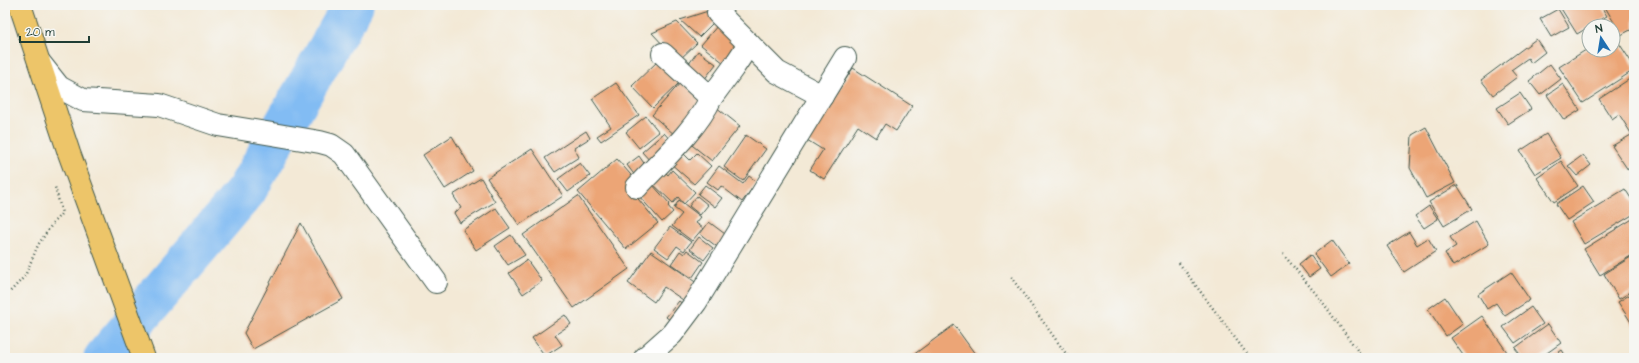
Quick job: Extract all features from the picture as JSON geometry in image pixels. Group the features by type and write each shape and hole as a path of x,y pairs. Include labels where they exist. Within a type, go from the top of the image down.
{"main road":[{"path":"20,5 69,153 144,358"}],"street":[{"path":"718,13 777,72 822,96"},
{"path":"637,187 693,125 734,68 749,44"},
{"path":"663,54 711,98"},
{"path":"645,358 672,334 696,302 845,58"},
{"path":"38,60 59,86 83,100 159,105 218,125 331,145 344,154 436,282"}],"path":[{"path":"5,297 25,276 38,245 62,213 55,184"},
{"path":"1283,254 1321,300 1363,358"},
{"path":"1178,263 1250,358"},
{"path":"1011,277 1070,358"}],"building":[{"path":"1563,5 1600,5 1607,16 1604,18 1581,18 1581,32 1577,34 1560,7"},
{"path":"1604,5 1634,5 1634,28 1621,35 1621,18 1611,18"},
{"path":"1558,9 1569,27 1551,37 1540,19"},
{"path":"708,11 717,19 699,37 680,20"},
{"path":"677,22 697,43 678,61 652,33"},
{"path":"718,25 740,43 724,63 701,45"},
{"path":"1536,39 1545,52 1531,63 1528,58 1511,70 1517,77 1493,95 1481,80"},
{"path":"1621,46 1634,66 1634,70 1583,103 1559,67 1581,53 1581,58 1621,58"},
{"path":"698,51 716,64 701,84 684,71"},
{"path":"658,61 679,83 653,108 632,86"},
{"path":"1550,64 1561,79 1540,95 1529,81"},
{"path":"853,68 912,106 896,131 885,124 876,138 858,126 824,179 810,170 823,150 807,140"},
{"path":"1634,76 1634,138 1619,114 1612,119 1599,99"},
{"path":"681,82 704,102 675,135 652,115"},
{"path":"616,83 639,115 601,141 597,136 611,127 592,99"},
{"path":"1563,84 1580,110 1564,120 1547,95"},
{"path":"1520,93 1531,109 1508,124 1497,108"},
{"path":"716,107 740,126 712,161 688,142"},
{"path":"646,116 659,132 639,148 626,132"},
{"path":"1426,127 1455,183 1426,198 1410,168 1412,135"},
{"path":"586,131 590,138 574,148 579,157 555,172 545,158"},
{"path":"664,133 673,143 651,162 642,152"},
{"path":"1546,134 1561,158 1535,174 1520,151"},
{"path":"746,135 766,149 743,181 724,167"},
{"path":"1631,135 1634,140 1634,166 1628,170 1612,146"},
{"path":"452,136 473,171 445,189 423,155"},
{"path":"532,149 563,196 519,225 487,178"},
{"path":"681,151 690,160 697,153 711,166 694,184 670,163"},
{"path":"1583,155 1591,165 1577,176 1568,166"},
{"path":"639,156 648,169 636,177 627,165"},
{"path":"617,159 637,182 629,188 658,223 626,249 578,192"},
{"path":"1561,161 1578,186 1554,202 1537,178"},
{"path":"580,163 590,176 568,192 558,179"},
{"path":"719,166 743,184 749,176 757,182 742,202 721,186 718,190 707,182"},
{"path":"662,169 668,175 672,170 695,192 684,204 678,197 673,203 650,181"},
{"path":"481,178 495,202 460,223 454,213 461,208 453,195"},
{"path":"651,183 670,204 668,206 673,212 662,222 638,195"},
{"path":"705,185 722,198 715,207 698,194"},
{"path":"1457,185 1472,209 1444,226 1429,202"},
{"path":"1583,186 1594,202 1567,220 1556,204"},
{"path":"1625,189 1634,203 1634,214 1584,244 1571,222"},
{"path":"578,196 629,269 574,308 523,235"},
{"path":"697,196 708,205 700,215 689,206"},
{"path":"679,200 701,217 696,223 703,228 692,241 672,226 682,214 674,208"},
{"path":"1429,206 1438,219 1424,228 1415,216"},
{"path":"496,208 510,228 476,250 463,230"},
{"path":"1634,218 1634,254 1600,275 1584,249"},
{"path":"1476,221 1489,244 1453,266 1445,253 1456,246 1450,237"},
{"path":"709,222 729,237 720,249 700,234"},
{"path":"301,223 343,299 253,349 244,333"},
{"path":"670,227 691,242 684,251 677,246 668,258 654,248"},
{"path":"1409,232 1417,245 1428,238 1436,251 1404,272 1387,246"},
{"path":"511,235 525,255 508,265 495,246"},
{"path":"699,237 713,248 704,260 690,249"},
{"path":"1332,240 1349,264 1331,277 1314,254"},
{"path":"687,250 703,262 692,278 671,264 680,251 684,254"},
{"path":"651,251 701,286 689,304 664,287 654,302 628,283"},
{"path":"1310,255 1320,269 1309,277 1299,264"},
{"path":"1634,255 1634,290 1619,299 1604,274"},
{"path":"527,260 542,281 523,294 509,273"},
{"path":"1511,272 1530,300 1505,316 1496,303 1487,309 1478,294"},
{"path":"1634,292 1634,327 1618,302"},
{"path":"1445,297 1463,324 1446,336 1428,309"},
{"path":"679,301 689,309 676,325 666,317"},
{"path":"1531,307 1543,324 1515,343 1503,327"},
{"path":"565,315 571,324 555,335 562,345 545,356 532,338"},
{"path":"1482,316 1507,352 1500,358 1465,358 1451,338"},
{"path":"1548,324 1561,343 1540,358 1523,358 1515,348"},
{"path":"954,325 978,358 909,358"},
{"path":"1562,350 1567,358 1551,358"}],"waterway":[{"path":"104,358 246,191 353,5"}]}
